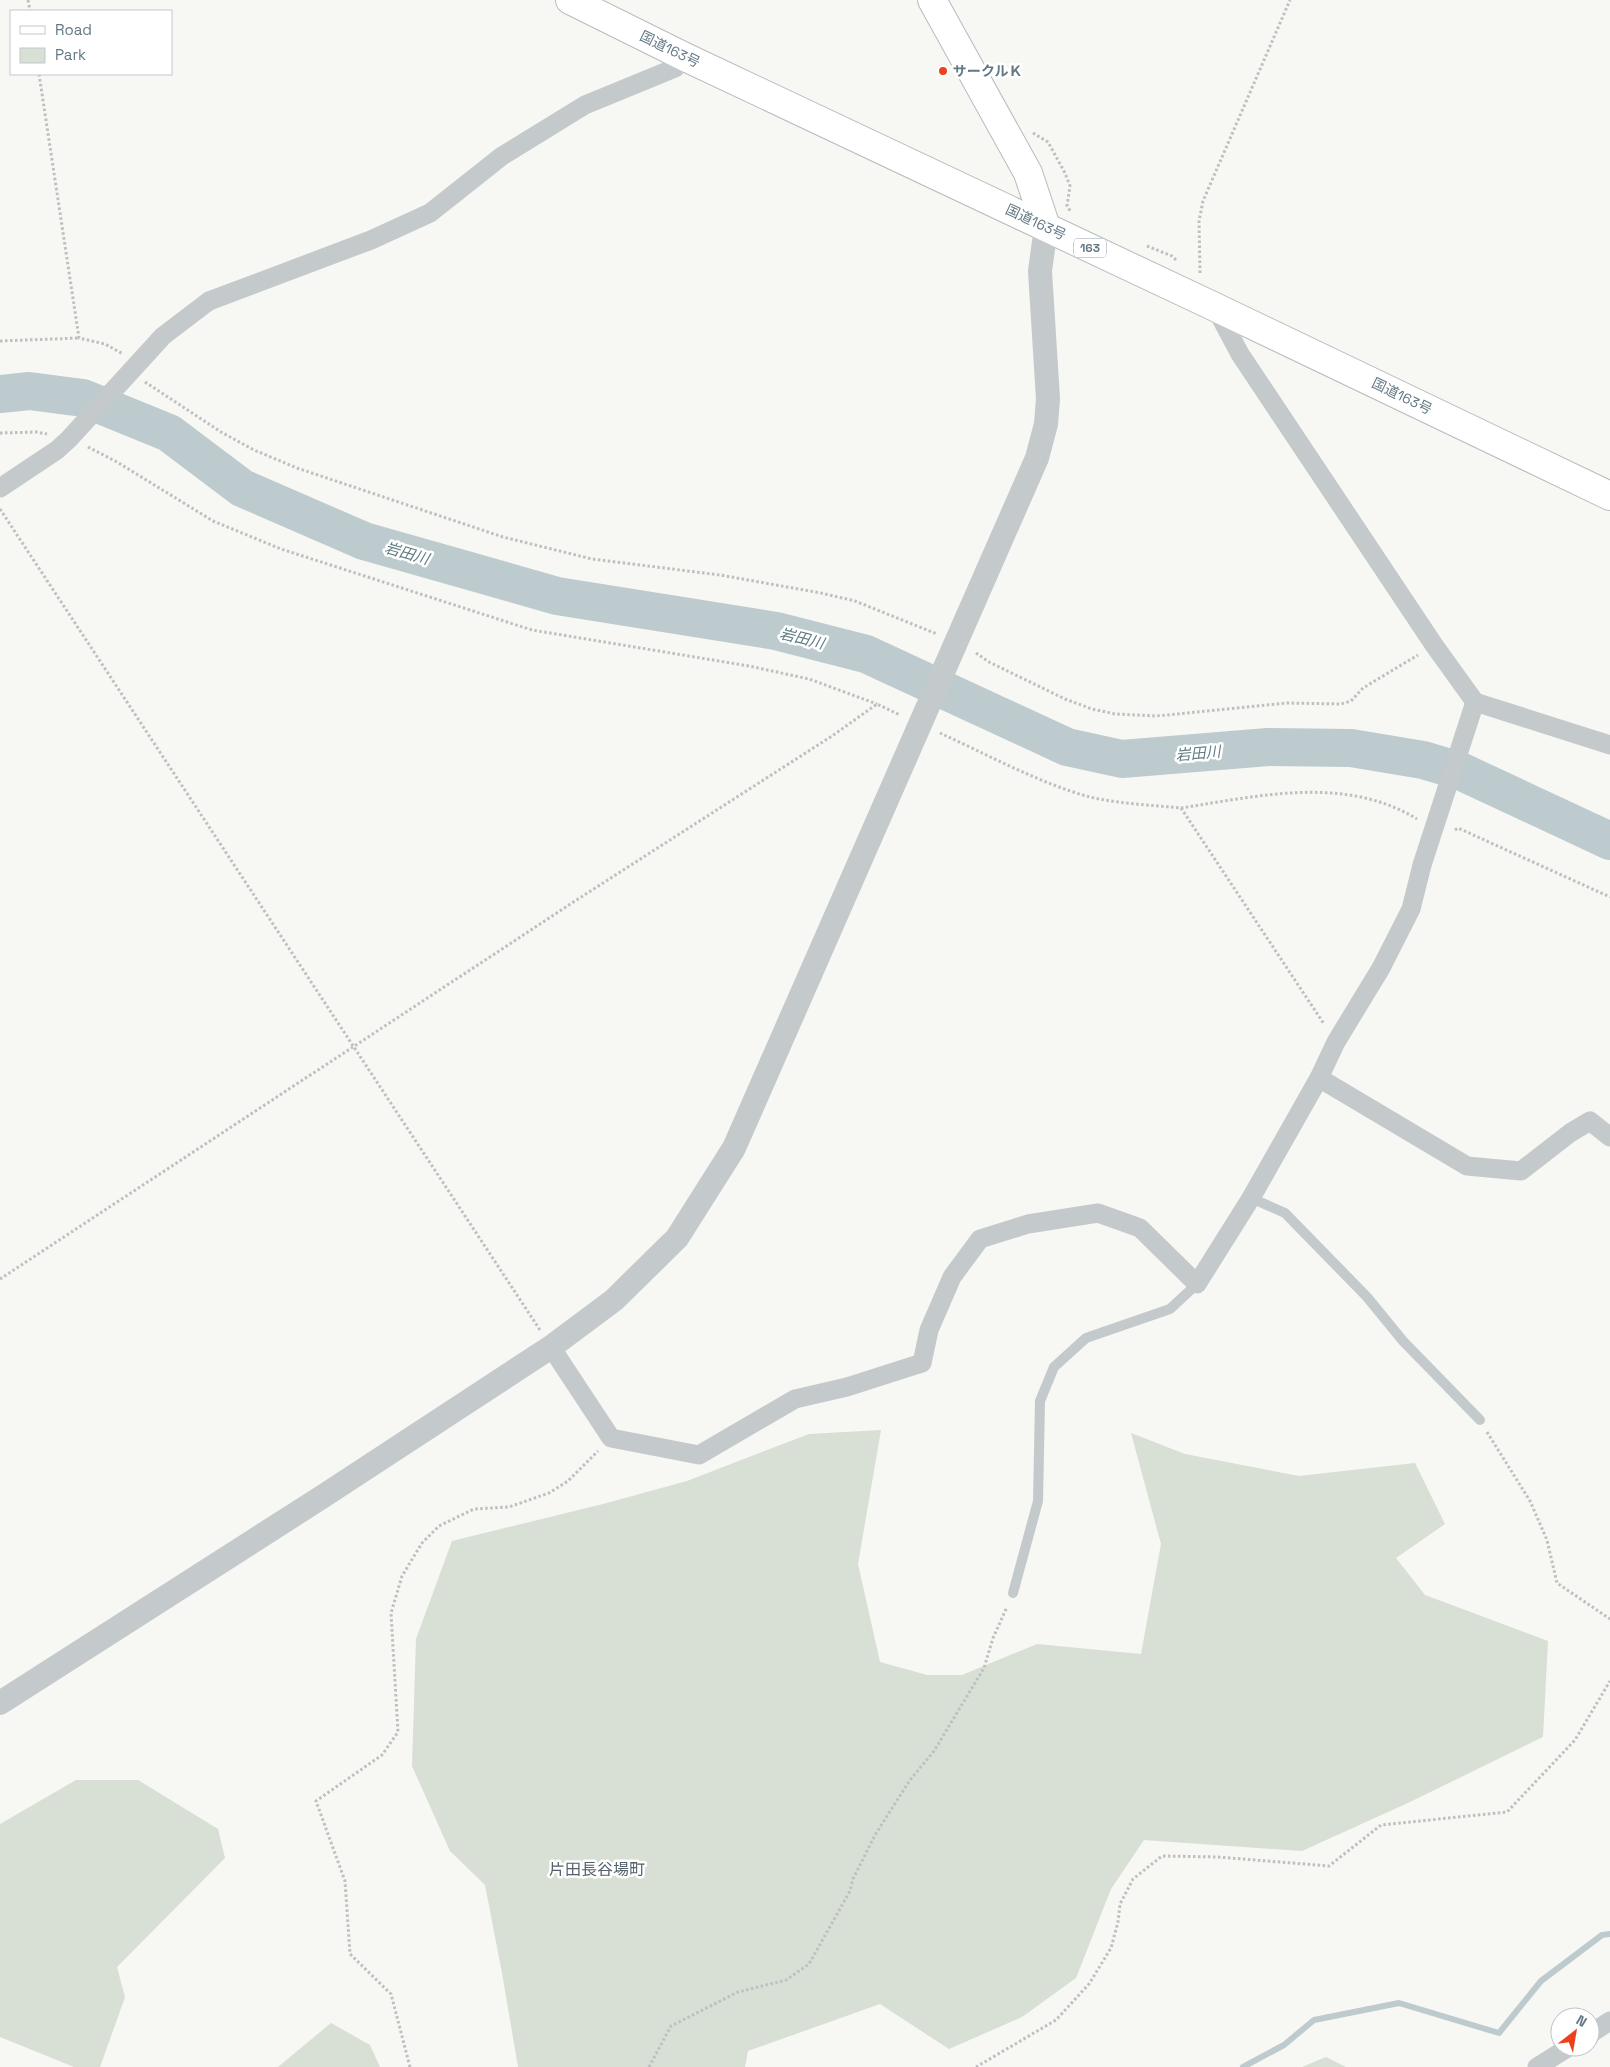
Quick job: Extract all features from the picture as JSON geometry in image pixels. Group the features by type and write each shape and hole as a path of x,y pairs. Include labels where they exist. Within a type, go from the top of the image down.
{"main road":[{"name":"国道163号","path":"570,0 685,57 1206,302 1610,496"},
{"path":"932,0 1028,173 1046,227"}],"street":[{"path":"0,488 57,450 73,435 163,336 209,301 370,240 430,213 502,156 585,105 675,68 685,57"},
{"path":"0,1703 325,1495 551,1347 614,1300 677,1238 734,1148 1037,458 1046,424 1048,399 1040,271 1046,227"},
{"path":"1206,302 1434,645 1475,702 1610,745"},
{"path":"551,1347 611,1438 699,1455 795,1399 847,1387 922,1363 929,1330 952,1278 980,1239 1028,1224 1098,1213 1140,1228 1197,1284 1251,1198 1319,1078 1336,1042 1382,968 1411,909 1422,865 1441,827 1475,702"},
{"path":"1319,1078 1467,1166 1521,1171 1570,1133 1590,1121 1610,1137"},
{"path":"1537,2067 1553,2057"}],"lane":[{"path":"1251,1198 1285,1213 1367,1297 1403,1341 1480,1420"},
{"path":"1013,1593 1038,1501 1040,1401 1054,1367 1086,1338 1170,1309 1197,1284"}],"path":[{"path":"1206,302 1201,286 1199,221 1202,201 1290,0"},
{"path":"39,75 79,338"},
{"path":"1027,129 1048,142 1065,173 1070,186 1068,206 1074,218"},
{"path":"1144,245 1172,256 1181,265"},
{"path":"0,341 79,338 105,344 128,357 130,373 221,432 254,450 297,468 503,537 592,559 720,575 855,601 923,629 957,640 989,662 1074,702 1092,709 1115,714 1156,716 1287,703 1341,704 1352,701 1363,688 1434,645"},
{"path":"0,433 36,432 73,435 82,443 117,462 213,521 281,549 532,630 748,666 808,679 877,704 1060,787 1090,797 1123,803 1181,808 1277,794 1346,793 1376,801 1441,827 1458,828 1610,897"},
{"path":"0,509 551,1347"},
{"path":"0,1279 575,901 832,736 877,704"},
{"path":"1181,808 1336,1042"},
{"path":"1480,1420 1530,1501 1547,1540 1557,1583 1610,1619"},
{"path":"410,2067 391,1994 350,1954 345,1881 316,1802 382,1755 398,1732 391,1613 402,1576 422,1544 439,1526 474,1509 509,1507 550,1493 568,1481 611,1438"},
{"path":"649,2067 670,2026 738,1992 786,1980 809,1964 850,1891 853,1879 874,1835 910,1780 934,1751 984,1668 993,1638 1013,1593"},
{"path":"976,2067 1056,2020 1089,1984 1111,1948 1118,1922 1120,1904 1133,1879 1162,1856 1218,1857 1329,1866 1381,1825 1507,1812 1575,1740 1610,1681"}],"green space":[{"path":"881,1430 858,1564 880,1662 927,1675 962,1675 1037,1644 1141,1654 1161,1544 1131,1433 1185,1454 1299,1476 1415,1463 1445,1524 1396,1558 1425,1595 1548,1641 1543,1737 1410,1802 1302,1851 1144,1840 1111,1889 1076,1978 1022,2017 949,2049 880,2004 748,2051 745,2067 518,2067 485,1885 450,1851 412,1766 416,1639 452,1541 603,1504 687,1481 809,1434"},
{"path":"76,1780 138,1780 218,1829 225,1858 117,1967 125,1997 100,2067 74,2067 0,2037 0,1824"},
{"path":"331,2023 370,2045 380,2067 278,2067"},
{"path":"1326,2057 1346,2067 1302,2067"}],"waterway":[{"name":"岩田川","path":"0,394 29,391 83,398 169,433 242,488 364,541 557,596 776,631 866,654 1067,747 1122,759 1268,747 1351,748 1423,760 1460,771 1610,841"},
{"path":"1243,2067 1284,2045 1314,2020 1399,2003 1499,2033 1541,1981 1602,1935 1610,1934"}],"place":[{"name":"サークルＫ","path":"943,71"}],"district":[{"name":"片田長谷場町","path":"597,1869"}]}
